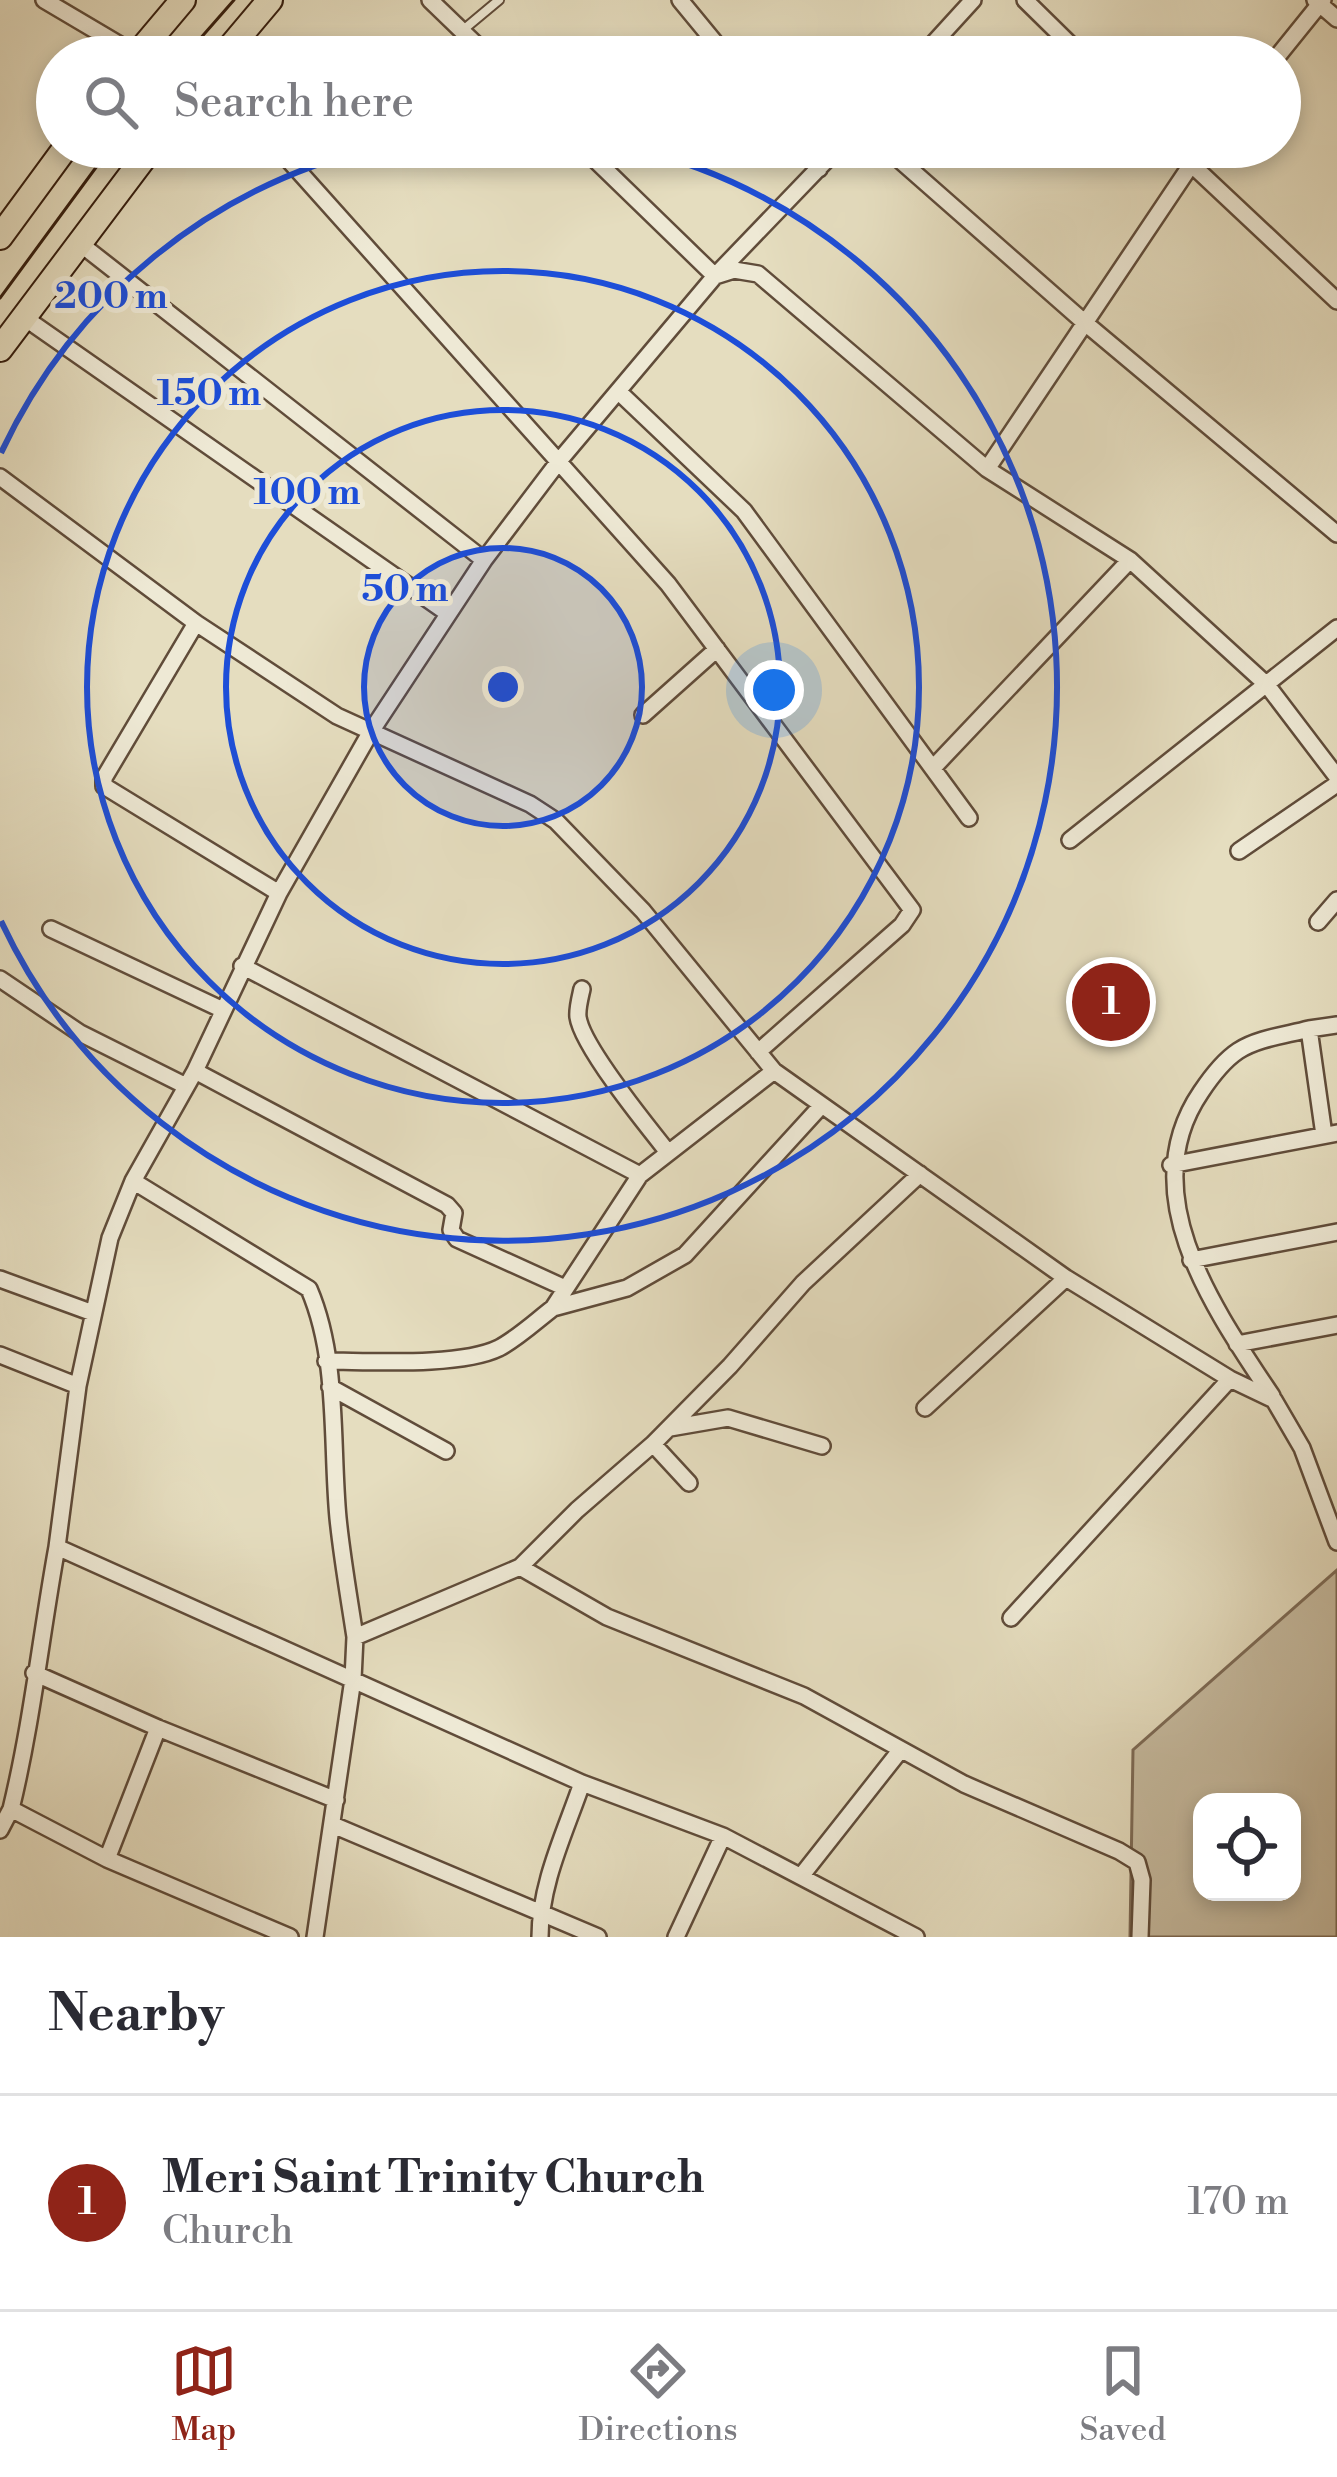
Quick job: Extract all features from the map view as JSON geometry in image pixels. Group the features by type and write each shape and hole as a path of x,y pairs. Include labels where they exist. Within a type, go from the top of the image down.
{"main road":[{"path":"153,36 183,0"},
{"path":"240,36 270,0"},
{"path":"0,237 51,168"},
{"path":"0,349 136,168"}],"street":[{"path":"44,0 103,36"},
{"path":"430,0 466,36"},
{"path":"680,0 710,36"},
{"path":"940,36 973,0"},
{"path":"1025,0 1062,36"},
{"path":"1292,36 1319,1 1337,19"},
{"path":"296,168 668,584 912,910 902,925 758,1052"},
{"path":"604,168 716,275"},
{"path":"909,168 1337,535"},
{"path":"987,469 1187,168"},
{"path":"1194,168 1337,301"},
{"path":"0,1830 11,1809 31,1719 78,1386 110,1238 133,1181 190,1078 279,893 446,612 559,461 716,275 819,169"},
{"path":"79,242 484,560"},
{"path":"716,275 734,270 758,274 987,469 1130,560 1267,685 1337,780 1239,851"},
{"path":"22,316 446,612"},
{"path":"620,392 744,511 969,818"},
{"path":"0,477 196,623 370,734 530,804 556,820 643,911 774,1072 1066,1278 1230,1379 1274,1400"},
{"path":"933,768 1130,560"},
{"path":"196,623 104,778 104,786 279,893"},
{"path":"1070,840 1337,628"},
{"path":"643,715 717,649"},
{"path":"1318,922 1337,900"},
{"path":"51,928 223,1010"},
{"path":"242,966 640,1175"},
{"path":"2,986 80,1033 190,1078 453,1208 451,1230 457,1239 563,1287"},
{"path":"582,989 577,1015 583,1031 628,1102 668,1151"},
{"path":"1337,1025 1250,1045 1227,1060 1193,1103 1180,1128 1172,1165 1191,1260 1302,1448 1333,1518 1337,1542"},
{"path":"1172,1165 1330,1134 1309,1029"},
{"path":"553,1307 640,1175 774,1072"},
{"path":"326,1361 403,1362 484,1354 501,1347 553,1307 627,1288 685,1255 821,1106"},
{"path":"355,1637 520,1567 653,1444 803,1283 920,1174"},
{"path":"133,1181 309,1289 330,1387 338,1520 355,1637 315,1937"},
{"path":"1191,1260 1337,1232"},
{"path":"925,1408 1066,1278"},
{"path":"0,1279 93,1313"},
{"path":"1237,1344 1337,1325"},
{"path":"0,1354 78,1386"},
{"path":"1011,1618 1230,1379"},
{"path":"330,1387 446,1451"},
{"path":"668,1428 728,1418 822,1446"},
{"path":"653,1444 689,1483"},
{"path":"57,1547 582,1783 723,1836 916,1937"},
{"path":"520,1567 607,1617 804,1696 899,1752 1119,1851 1137,1862 1142,1880 1139,1937"},
{"path":"34,1673 335,1800"},
{"path":"106,1859 158,1728"},
{"path":"802,1875 899,1752"},
{"path":"539,1937 540,1911 582,1783"},
{"path":"11,1809 106,1859 290,1937"},
{"path":"333,1825 598,1937"},
{"path":"676,1937 723,1836"}],"lane":[{"path":"461,31 499,0"}],"shaded area":[{"path":"1337,1570 1337,1937 1130,1937 1133,1750"}],"building":[{"path":"1110,978 1128,986 1136,1004 1128,1022 1110,1030 1092,1022 1084,1004 1092,986"}],"tram line":[{"path":"202,36 234,0"},
{"path":"0,298 96,168"}],"place":[{"name":"Meri Saint Trinity Church","path":"1111,1002"}]}
